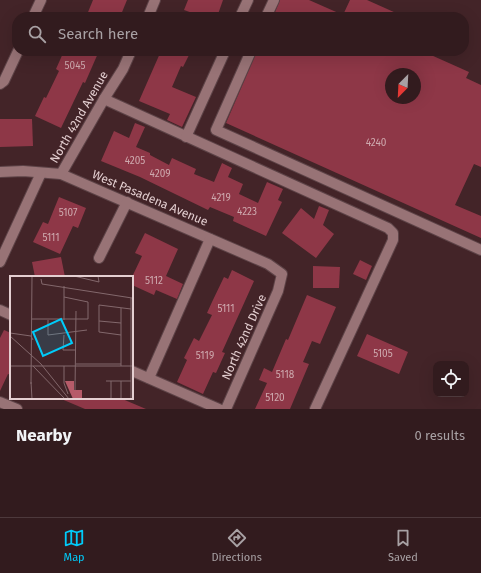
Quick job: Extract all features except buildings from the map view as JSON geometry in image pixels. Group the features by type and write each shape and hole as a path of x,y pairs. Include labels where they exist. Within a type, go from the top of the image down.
{"street":[{"path":"35,12 41,0"},
{"path":"150,12 155,0"},
{"path":"242,12 248,0"},
{"path":"268,12 274,0"},
{"path":"0,84 4,81 16,56"},
{"name":"North 42nd Avenue","path":"61,174 123,69 129,56"},
{"path":"186,137 223,56"},
{"path":"249,56 216,130 481,250"},
{"path":"104,99 388,228 393,233 393,240 315,409"},
{"name":"West Pasadena Avenue","path":"0,172 23,171 61,174 268,264 282,274"},
{"path":"0,262 41,173"},
{"path":"99,258 127,202"},
{"path":"149,378 210,239"},
{"name":"North 42nd Drive","path":"226,409 278,291 282,274"},
{"path":"0,310 10,315"},
{"path":"133,371 219,409"},
{"path":"0,402 17,409"}]}
